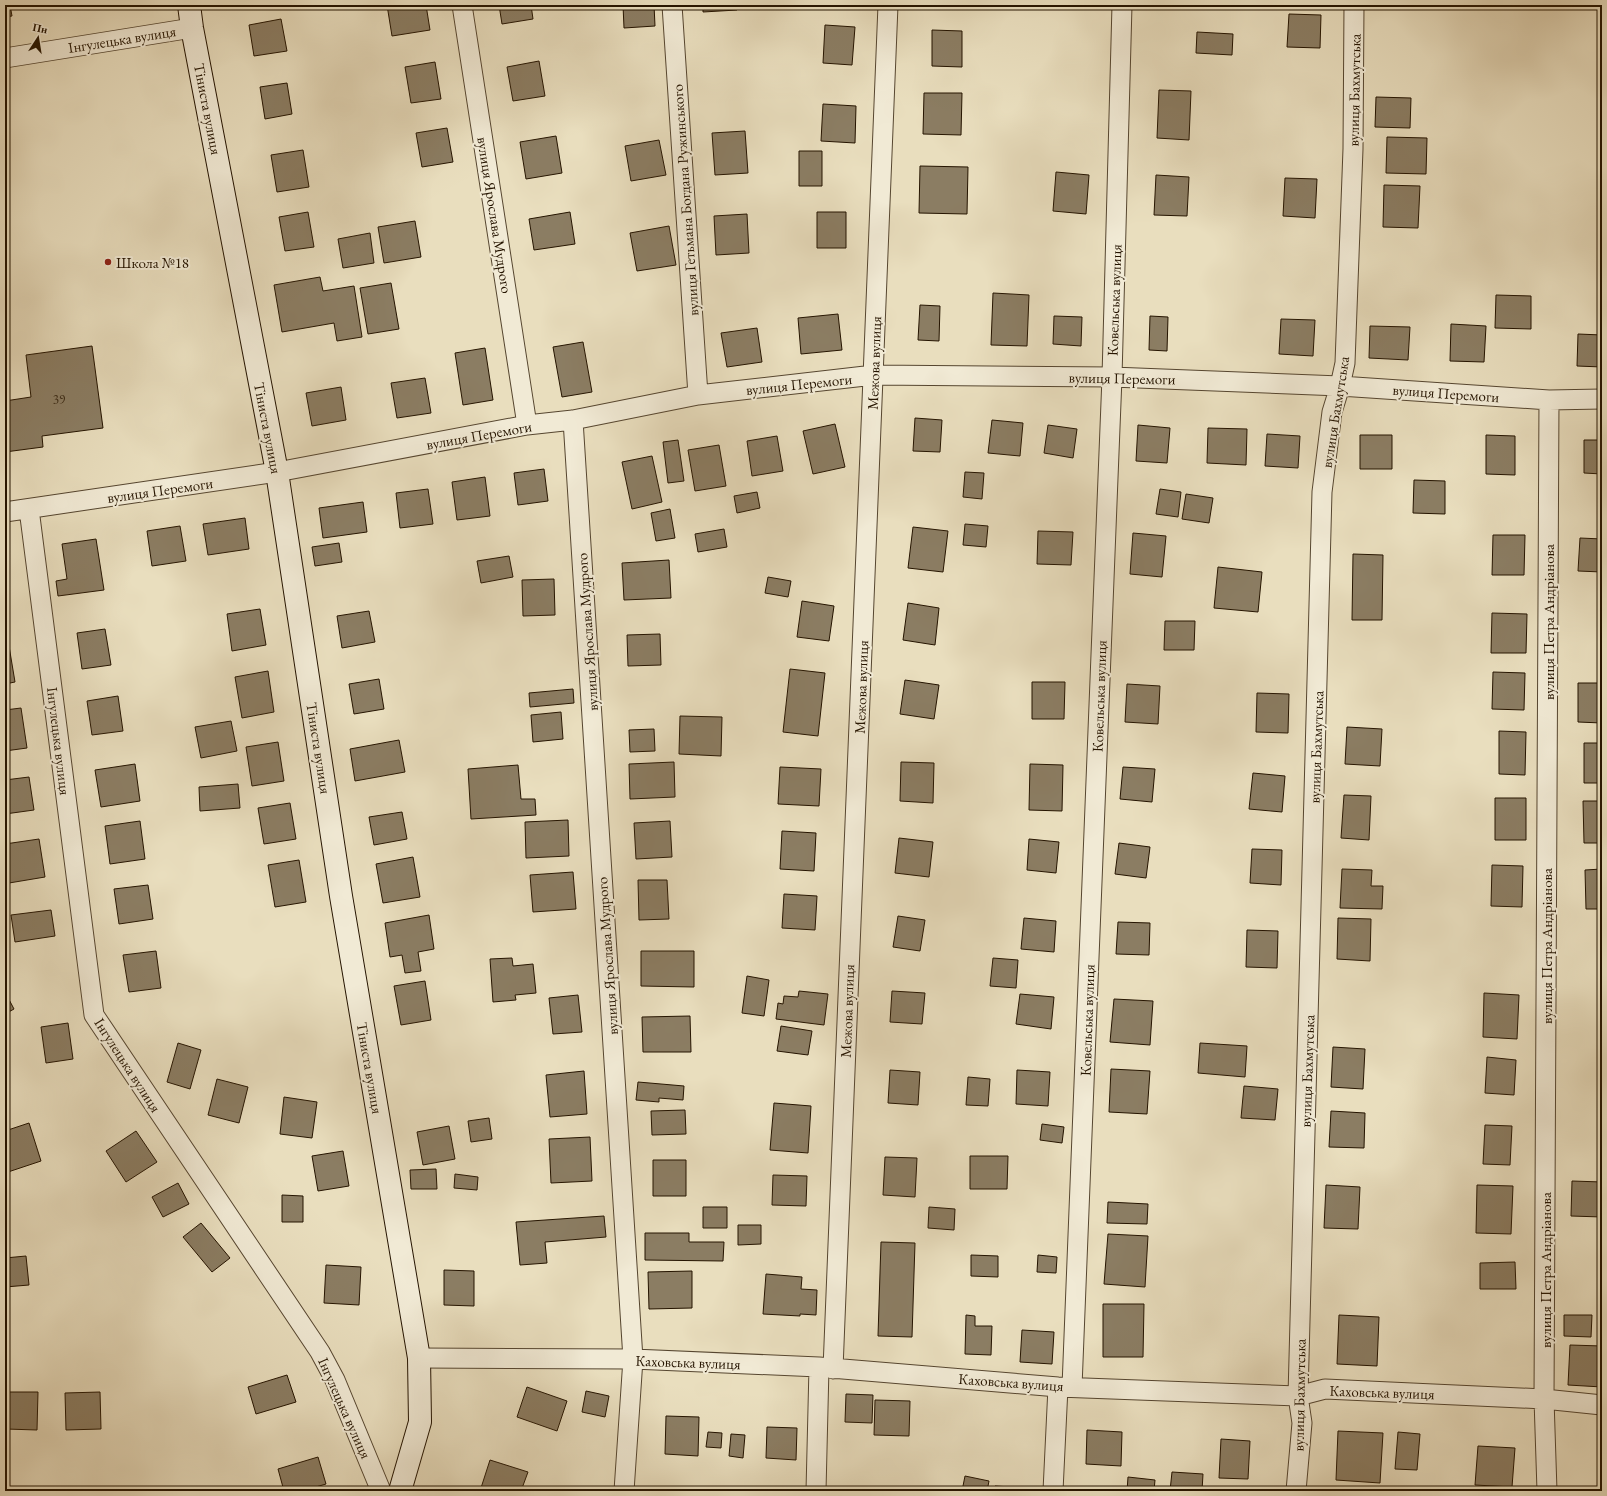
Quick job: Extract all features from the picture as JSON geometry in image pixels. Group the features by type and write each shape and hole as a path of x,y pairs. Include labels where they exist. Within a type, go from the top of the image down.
{"street":[{"name":"Тіниста вулиця","path":"189,5 192,28 277,472 341,896 419,1358 420,1422 400,1491"},
{"name":"вулиця Ярослава Мудрого","path":"462,5 527,425"},
{"name":"вулиця Гетьмана Богдана Ружинського","path":"672,5 698,395"},
{"name":"Межова вулиця","path":"816,1491 826,1368 874,375 888,5"},
{"name":"Ковельська вулиця","path":"1053,1491 1065,1387 1112,377 1122,5"},
{"name":"вулиця Бахмутська","path":"1296,1491 1302,1424 1298,1396 1322,492 1332,412 1345,363 1353,149 1354,5"},
{"name":"Інгулецька вулиця","path":"5,58 192,28"},
{"name":"вулиця Перемоги","path":"5,512 277,472 527,425 573,420 698,395 874,375 1112,377 1340,386 1549,400 1602,399"},
{"name":"вулиця Петра Андріанова","path":"1547,1491 1544,1399 1549,400"},
{"name":"вулиця Ярослава Мудрого","path":"573,420 633,1360 624,1491"},
{"name":"Інгулецька вулиця","path":"29,509 94,1015 320,1352 335,1380 381,1491"},
{"name":"Каховська вулиця","path":"419,1358 633,1360 826,1368 1065,1387 1298,1396 1325,1389 1544,1399 1602,1405"}],"building":[{"path":"5,5 10,5 12,16 5,17"},
{"path":"387,5 426,5 430,30 392,36"},
{"path":"499,5 531,5 533,19 502,24"},
{"path":"623,5 654,5 655,26 624,28"},
{"path":"703,5 737,5 737,10 703,12"},
{"path":"1289,14 1321,15 1320,48 1287,47"},
{"path":"281,19 287,51 254,56 249,25"},
{"path":"825,25 855,27 852,65 823,63"},
{"path":"932,30 962,31 962,67 932,66"},
{"path":"1197,32 1233,34 1232,55 1196,53"},
{"path":"539,61 545,96 513,101 507,67"},
{"path":"435,62 441,99 411,103 405,67"},
{"path":"287,83 292,114 265,119 260,87"},
{"path":"1159,90 1191,91 1189,140 1157,138"},
{"path":"924,93 962,93 961,135 923,134"},
{"path":"1376,97 1411,98 1410,128 1375,127"},
{"path":"823,104 856,106 855,143 821,141"},
{"path":"447,128 453,162 422,167 416,133"},
{"path":"745,131 748,173 715,175 712,133"},
{"path":"556,136 562,173 526,179 520,142"},
{"path":"1387,137 1427,138 1426,174 1386,173"},
{"path":"659,140 666,175 631,181 625,146"},
{"path":"303,150 309,187 277,192 271,155"},
{"path":"799,151 822,151 822,186 799,186"},
{"path":"920,166 968,167 967,214 919,213"},
{"path":"1056,172 1089,175 1086,214 1053,211"},
{"path":"1156,175 1189,177 1187,216 1154,215"},
{"path":"1285,178 1317,179 1315,218 1283,216"},
{"path":"1384,185 1420,186 1418,228 1383,227"},
{"path":"308,212 314,247 285,251 279,217"},
{"path":"570,212 575,244 534,250 529,219"},
{"path":"817,212 846,212 846,248 817,248"},
{"path":"747,214 749,253 716,255 714,216"},
{"path":"415,221 421,257 384,263 378,227"},
{"path":"669,226 676,265 637,271 630,233"},
{"path":"370,233 374,263 343,268 338,239"},
{"path":"320,277 323,291 354,286 362,337 337,341 334,323 282,332 274,285"},
{"path":"391,283 399,329 368,334 360,288"},
{"path":"993,293 1029,295 1027,346 991,345"},
{"path":"1496,295 1531,296 1531,329 1495,328"},
{"path":"920,305 940,306 939,341 918,340"},
{"path":"838,314 842,350 801,354 798,318"},
{"path":"1054,316 1082,317 1081,346 1053,344"},
{"path":"1150,316 1168,317 1167,351 1149,350"},
{"path":"1281,319 1315,320 1313,356 1279,354"},
{"path":"1451,324 1486,326 1484,362 1450,361"},
{"path":"1370,326 1410,327 1408,360 1369,358"},
{"path":"757,328 762,362 727,367 721,333"},
{"path":"1578,334 1602,335 1602,367 1577,366"},
{"path":"583,342 592,392 562,397 553,347"},
{"path":"92,346 103,428 42,436 43,447 5,452 5,401 31,397 26,355"},
{"path":"485,348 493,400 463,405 455,353"},
{"path":"425,378 431,413 397,418 391,383"},
{"path":"341,387 346,420 312,426 306,393"},
{"path":"915,418 942,420 940,452 913,451"},
{"path":"992,420 1023,423 1020,456 988,453"},
{"path":"835,424 845,467 813,474 803,431"},
{"path":"1048,425 1077,429 1073,458 1044,453"},
{"path":"1138,425 1170,428 1167,463 1136,461"},
{"path":"1208,428 1247,429 1246,465 1207,463"},
{"path":"1267,434 1300,436 1298,468 1265,466"},
{"path":"1360,435 1392,435 1392,469 1360,469"},
{"path":"1486,435 1515,436 1515,475 1486,474"},
{"path":"777,436 783,471 752,476 747,441"},
{"path":"678,440 684,481 668,483 663,442"},
{"path":"1584,440 1602,440 1602,474 1584,473"},
{"path":"719,445 726,486 695,491 688,450"},
{"path":"652,456 662,502 632,509 622,462"},
{"path":"544,469 548,501 518,505 514,473"},
{"path":"965,472 984,473 982,499 963,497"},
{"path":"485,477 490,516 457,520 452,482"},
{"path":"1414,480 1445,481 1445,514 1413,513"},
{"path":"428,489 433,524 400,528 396,493"},
{"path":"1160,489 1181,492 1178,517 1156,514"},
{"path":"757,492 760,508 737,513 734,496"},
{"path":"1186,494 1213,498 1209,523 1182,519"},
{"path":"363,502 367,532 323,538 319,508"},
{"path":"670,509 675,538 656,541 651,513"},
{"path":"245,518 249,549 208,555 203,524"},
{"path":"965,524 988,526 986,547 963,545"},
{"path":"180,526 186,561 152,566 147,531"},
{"path":"913,527 948,531 943,572 908,568"},
{"path":"724,529 727,547 698,552 695,534"},
{"path":"1038,531 1073,532 1071,565 1037,564"},
{"path":"1133,533 1166,536 1162,577 1130,574"},
{"path":"1493,535 1525,535 1524,575 1492,575"},
{"path":"1580,538 1602,539 1602,572 1578,571"},
{"path":"96,539 104,590 58,596 56,581 67,579 62,544"},
{"path":"339,543 342,562 315,566 312,547"},
{"path":"1353,554 1383,555 1382,620 1352,620"},
{"path":"509,556 513,577 481,583 477,561"},
{"path":"669,560 671,598 624,600 622,563"},
{"path":"1218,567 1262,572 1258,612 1214,608"},
{"path":"768,577 791,581 788,597 765,593"},
{"path":"554,579 555,615 523,616 522,580"},
{"path":"802,601 834,606 829,641 797,637"},
{"path":"908,603 939,608 935,645 903,640"},
{"path":"260,609 266,645 232,651 227,614"},
{"path":"369,611 375,642 342,648 337,616"},
{"path":"1492,613 1527,614 1526,653 1491,653"},
{"path":"1165,621 1195,621 1194,650 1164,650"},
{"path":"105,629 111,665 82,669 77,633"},
{"path":"660,634 661,665 628,666 627,635"},
{"path":"9,646 15,682 5,684 5,647"},
{"path":"790,669 825,673 818,736 783,732"},
{"path":"268,671 274,712 242,718 235,677"},
{"path":"1493,672 1525,673 1524,710 1492,709"},
{"path":"379,679 384,709 354,714 349,684"},
{"path":"905,680 939,685 934,719 900,714"},
{"path":"1032,682 1065,682 1064,719 1032,719"},
{"path":"1578,683 1602,683 1602,723 1578,722"},
{"path":"1127,684 1160,686 1158,724 1125,722"},
{"path":"573,689 574,703 530,707 529,693"},
{"path":"1257,693 1289,694 1288,733 1256,732"},
{"path":"118,696 123,731 92,735 87,701"},
{"path":"21,708 27,748 5,751 5,710"},
{"path":"561,712 563,739 533,742 531,715"},
{"path":"680,716 722,717 721,756 679,754"},
{"path":"231,721 237,751 201,758 195,727"},
{"path":"1347,727 1382,729 1380,766 1345,764"},
{"path":"654,729 655,751 630,752 629,730"},
{"path":"1499,731 1526,732 1525,775 1499,774"},
{"path":"399,740 405,772 355,781 350,749"},
{"path":"278,742 284,781 252,786 246,747"},
{"path":"1584,743 1602,743 1602,783 1584,783"},
{"path":"674,762 675,797 630,799 629,764"},
{"path":"901,762 934,763 933,803 900,801"},
{"path":"135,764 140,801 101,807 95,770"},
{"path":"1030,764 1063,765 1062,811 1029,810"},
{"path":"518,765 521,799 535,799 536,815 471,819 468,769"},
{"path":"780,767 821,769 819,806 778,804"},
{"path":"1123,767 1155,769 1152,802 1120,799"},
{"path":"1253,773 1285,776 1282,812 1249,809"},
{"path":"29,777 34,810 5,814 5,780"},
{"path":"238,784 240,808 200,811 199,787"},
{"path":"1344,795 1371,796 1369,840 1341,838"},
{"path":"1495,798 1526,798 1526,840 1495,840"},
{"path":"1583,801 1602,801 1602,843 1584,843"},
{"path":"290,803 296,839 264,844 258,808"},
{"path":"402,812 407,839 374,845 369,817"},
{"path":"568,820 569,856 526,858 525,822"},
{"path":"140,821 145,859 110,864 105,826"},
{"path":"670,821 672,857 636,859 634,823"},
{"path":"782,831 816,833 814,871 780,869"},
{"path":"899,838 933,842 929,877 895,873"},
{"path":"39,839 45,877 9,883 5,858 5,844"},
{"path":"1029,839 1059,842 1056,873 1027,870"},
{"path":"1119,843 1150,847 1146,878 1115,874"},
{"path":"1252,849 1282,850 1281,885 1250,883"},
{"path":"413,857 420,897 383,903 376,864"},
{"path":"299,860 306,902 275,907 268,865"},
{"path":"1492,865 1523,866 1522,907 1491,906"},
{"path":"1342,869 1372,870 1371,886 1383,886 1382,909 1340,908"},
{"path":"1602,869 1602,909 1586,909 1585,870"},
{"path":"573,872 576,909 533,912 530,875"},
{"path":"638,880 667,880 669,919 639,920"},
{"path":"148,885 153,919 119,924 114,889"},
{"path":"784,894 817,896 815,930 782,928"},
{"path":"51,910 55,936 15,942 11,915"},
{"path":"429,915 434,949 418,952 421,971 405,973 402,955 390,957 385,923"},
{"path":"898,916 925,920 920,951 893,947"},
{"path":"1024,918 1056,921 1054,952 1021,949"},
{"path":"1338,918 1371,919 1370,961 1337,959"},
{"path":"1118,922 1150,923 1149,955 1116,954"},
{"path":"1247,930 1278,931 1277,968 1246,967"},
{"path":"156,951 161,988 129,992 123,955"},
{"path":"641,951 694,951 694,987 641,986"},
{"path":"512,958 513,966 533,964 536,993 515,995 516,1000 493,1002 490,959"},
{"path":"993,958 1018,960 1016,988 990,986"},
{"path":"747,976 769,980 764,1016 742,1013"},
{"path":"425,981 431,1020 401,1025 394,986"},
{"path":"799,991 828,994 824,1025 776,1019 778,1003 783,1004 784,996 798,997"},
{"path":"892,991 925,993 922,1024 890,1022"},
{"path":"5,992 14,1009 5,1014"},
{"path":"1484,993 1519,995 1517,1039 1483,1037"},
{"path":"1020,994 1054,997 1051,1029 1016,1024"},
{"path":"578,995 582,1032 553,1034 549,998"},
{"path":"1114,999 1153,1001 1150,1045 1110,1042"},
{"path":"690,1016 691,1052 643,1052 642,1017"},
{"path":"68,1023 73,1059 46,1063 41,1027"},
{"path":"781,1026 812,1031 808,1055 777,1051"},
{"path":"178,1043 201,1050 190,1089 167,1082"},
{"path":"1200,1043 1247,1046 1245,1077 1198,1073"},
{"path":"1333,1047 1365,1049 1363,1089 1331,1087"},
{"path":"1487,1057 1516,1060 1514,1095 1485,1093"},
{"path":"1111,1069 1150,1071 1147,1114 1109,1112"},
{"path":"890,1070 920,1072 918,1105 888,1103"},
{"path":"1017,1070 1050,1072 1048,1106 1016,1104"},
{"path":"584,1071 587,1114 550,1117 546,1075"},
{"path":"968,1077 990,1079 988,1106 966,1105"},
{"path":"217,1079 248,1087 239,1123 208,1115"},
{"path":"638,1082 684,1086 683,1100 659,1098 659,1102 636,1100"},
{"path":"1244,1086 1278,1089 1275,1120 1241,1118"},
{"path":"284,1097 317,1102 312,1138 280,1134"},
{"path":"774,1103 811,1106 808,1153 770,1150"},
{"path":"685,1110 686,1134 652,1135 651,1111"},
{"path":"1331,1111 1365,1113 1364,1148 1329,1147"},
{"path":"489,1118 492,1139 471,1142 468,1121"},
{"path":"29,1123 41,1161 5,1173 5,1131"},
{"path":"1042,1124 1064,1127 1062,1143 1040,1140"},
{"path":"1485,1125 1512,1126 1510,1165 1483,1164"},
{"path":"449,1126 455,1159 423,1165 417,1132"},
{"path":"136,1131 157,1162 126,1182 106,1151"},
{"path":"590,1137 592,1181 551,1183 549,1139"},
{"path":"343,1151 349,1186 318,1191 312,1156"},
{"path":"970,1156 1008,1156 1007,1189 970,1189"},
{"path":"885,1157 917,1158 915,1197 883,1195"},
{"path":"653,1160 686,1160 686,1196 653,1196"},
{"path":"436,1169 437,1189 411,1189 410,1170"},
{"path":"455,1174 478,1177 477,1190 454,1188"},
{"path":"773,1175 807,1176 806,1206 772,1205"},
{"path":"1572,1181 1602,1182 1602,1217 1571,1216"},
{"path":"178,1183 189,1204 163,1217 152,1197"},
{"path":"1326,1185 1360,1187 1358,1229 1324,1228"},
{"path":"1477,1185 1513,1186 1511,1234 1476,1233"},
{"path":"282,1195 303,1196 303,1222 282,1222"},
{"path":"1108,1202 1148,1204 1147,1224 1107,1223"},
{"path":"703,1207 727,1207 727,1228 703,1228"},
{"path":"929,1207 955,1209 954,1230 928,1228"},
{"path":"604,1216 606,1237 545,1242 547,1263 520,1265 516,1222"},
{"path":"201,1223 230,1258 212,1272 183,1237"},
{"path":"738,1225 761,1225 761,1244 738,1245"},
{"path":"645,1233 689,1233 689,1242 724,1242 723,1261 645,1260"},
{"path":"1108,1234 1148,1236 1145,1287 1104,1284"},
{"path":"881,1242 915,1243 912,1337 878,1336"},
{"path":"971,1255 998,1256 998,1277 971,1276"},
{"path":"1038,1255 1057,1257 1056,1273 1037,1272"},
{"path":"26,1256 29,1285 5,1287 5,1258"},
{"path":"1515,1262 1516,1289 1480,1289 1480,1263"},
{"path":"326,1265 361,1267 359,1305 324,1303"},
{"path":"444,1270 474,1271 474,1306 444,1305"},
{"path":"692,1271 692,1308 649,1309 648,1272"},
{"path":"766,1274 802,1277 801,1289 817,1290 816,1315 800,1314 800,1316 763,1314"},
{"path":"1103,1304 1144,1304 1143,1357 1103,1357"},
{"path":"966,1315 975,1316 975,1326 992,1326 991,1355 965,1354"},
{"path":"1339,1315 1379,1317 1377,1366 1337,1364"},
{"path":"1564,1315 1592,1315 1591,1337 1564,1336"},
{"path":"1022,1330 1054,1332 1052,1364 1020,1362"},
{"path":"1570,1345 1602,1346 1602,1387 1568,1385"},
{"path":"287,1375 296,1402 256,1414 248,1387"},
{"path":"527,1387 567,1401 557,1431 517,1417"},
{"path":"586,1391 609,1396 605,1417 582,1412"},
{"path":"7,1392 38,1392 37,1430 6,1429"},
{"path":"100,1392 101,1429 66,1430 65,1393"},
{"path":"846,1394 873,1395 872,1423 845,1422"},
{"path":"875,1400 910,1401 909,1436 874,1435"},
{"path":"666,1416 699,1417 698,1456 665,1454"},
{"path":"767,1427 797,1428 796,1460 766,1458"},
{"path":"1087,1430 1122,1432 1121,1466 1086,1464"},
{"path":"1338,1431 1383,1433 1380,1483 1336,1480"},
{"path":"708,1432 722,1433 721,1448 706,1447"},
{"path":"1398,1432 1420,1434 1417,1470 1395,1469"},
{"path":"731,1434 745,1435 743,1458 729,1456"},
{"path":"1221,1439 1250,1441 1248,1479 1219,1478"},
{"path":"1478,1446 1515,1448 1512,1487 1475,1485"},
{"path":"318,1457 326,1484 302,1491 284,1491 278,1469"},
{"path":"490,1460 528,1472 521,1491 480,1491"},
{"path":"1172,1472 1203,1474 1202,1491 1170,1491"},
{"path":"965,1476 989,1481 987,1491 962,1491"},
{"path":"1128,1477 1155,1480 1154,1491 1127,1491"},
{"path":"995,1486 1027,1488 1027,1491 994,1491"}],"place":[{"name":"Школа №18","path":"108,262"}]}
